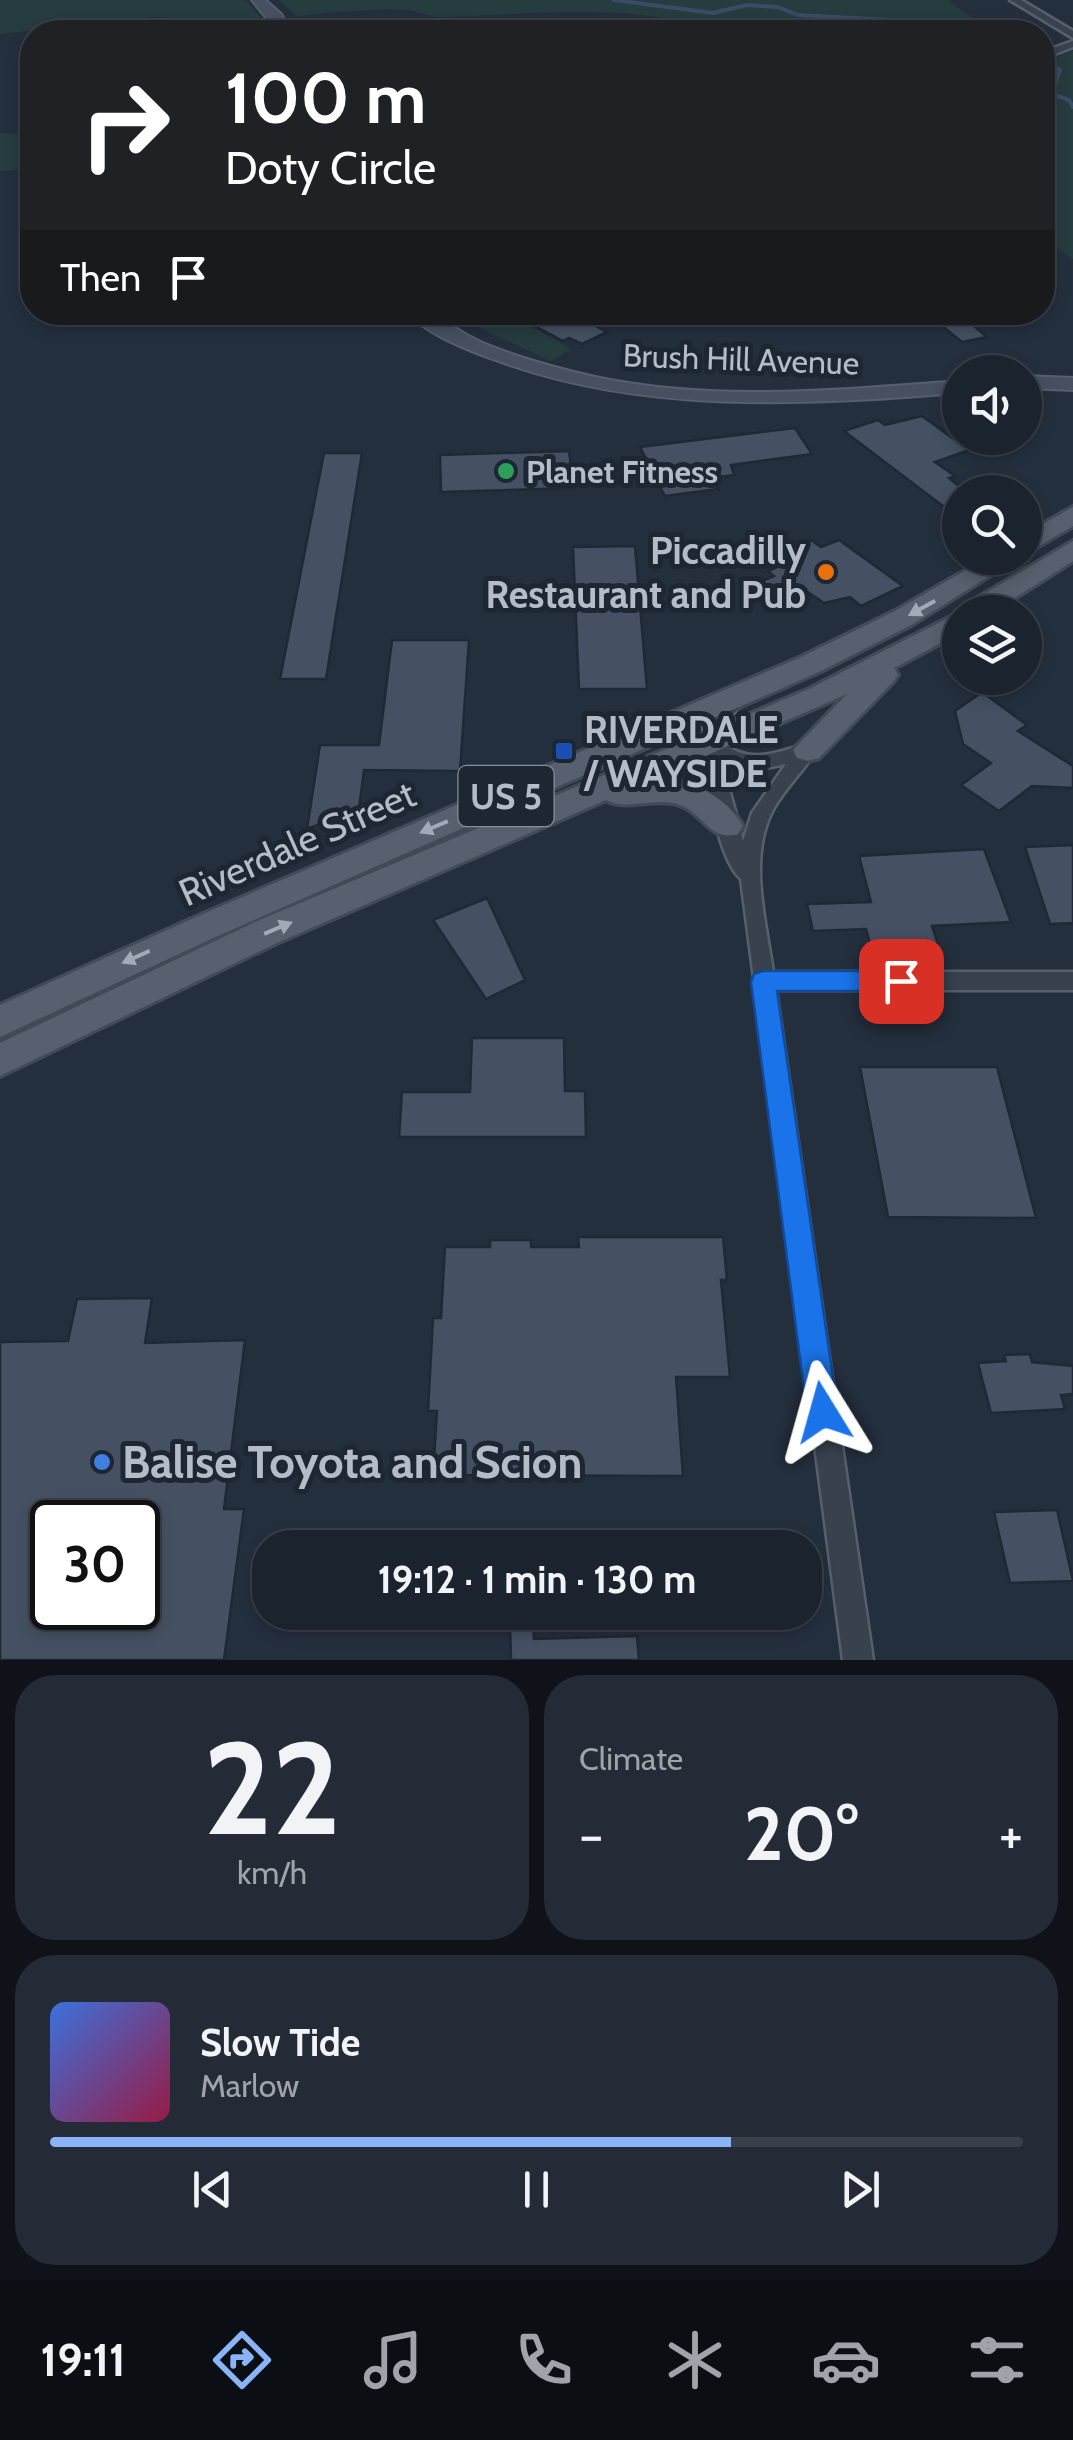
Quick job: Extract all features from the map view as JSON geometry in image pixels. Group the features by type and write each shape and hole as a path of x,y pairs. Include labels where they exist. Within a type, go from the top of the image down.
{"main road":[{"path":"1042,535 1073,515"},
{"path":"1001,595 1073,549"},
{"name":"Riverdale Street","path":"0,1022 208,926 745,693 869,636 976,575"},
{"name":"Riverdale Street","path":"0,1060 266,932 711,744 905,654 942,632"},
{"path":"808,750 905,654"},
{"path":"555,810 609,795 668,790 706,803 727,826"}],"street":[{"path":"258,0 278,20"},
{"path":"1016,0 1049,20"},
{"name":"Brush Hill Avenue","path":"435,325 459,340 512,362 631,388 774,394 942,388"},
{"path":"1042,380 1073,375"},
{"path":"1042,383 1073,384"},
{"path":"745,693 717,717 711,744 727,826 750,890"},
{"path":"711,744 730,760 748,765 808,750"},
{"path":"808,750 758,816 750,838 750,890 858,1660"},
{"path":"763,982 1073,981"}],"green space":[{"path":"0,0 246,0 262,19 20,20 20,32 0,34"},
{"path":"279,0 948,0 976,20 669,20 576,12 441,17 409,10 296,16"},
{"path":"1073,51 1073,259 1055,247 1055,58"},
{"path":"0,133 20,134 20,170 0,171"},
{"path":"474,325 528,325 571,349 551,361"}],"building":[{"path":"533,325 594,325 607,332 582,344 569,338 563,341"},
{"path":"941,325 973,325 987,337 962,342"},
{"path":"922,416 942,430 942,455 955,455 935,462 954,475 942,475 942,505 844,431 878,420 885,425"},
{"path":"795,428 812,454 731,465 734,475 712,478 718,489 665,496 640,447"},
{"path":"569,451 574,488 441,492 440,455"},
{"path":"324,453 362,453 326,679 280,679"},
{"path":"811,540 821,547 839,540 903,586 861,606 850,597 824,603 806,591 774,605 751,586 774,576 768,571 773,569 762,561"},
{"path":"635,546 647,689 579,689 573,547"},
{"path":"392,640 469,640 460,771 364,770 359,809 307,829 320,745 379,745"},
{"path":"978,695 986,695 1027,725 1018,731 1073,766 1073,788 1032,786 999,811 961,785 991,763 963,744 955,711"},
{"path":"1073,845 1073,923 1050,924 1025,847"},
{"path":"984,849 1011,922 932,926 938,944 871,947 866,929 813,931 807,904 871,902 859,856"},
{"path":"487,898 525,980 486,999 433,920"},
{"path":"472,1038 564,1038 565,1091 585,1091 586,1137 399,1137 402,1092 470,1092"},
{"path":"860,1067 997,1067 1036,1218 888,1217"},
{"path":"578,1237 723,1237 727,1280 721,1280 730,1377 676,1377 683,1476 433,1475 437,1411 428,1411 433,1318 441,1318 445,1247 490,1247 490,1240 531,1240 531,1247 579,1247"},
{"path":"152,1298 145,1343 245,1340 224,1509 244,1509 224,1660 0,1660 0,1342 68,1341 77,1299"},
{"path":"1030,1354 1032,1362 1073,1366 1073,1394 1061,1395 1065,1409 991,1413 978,1363 1006,1361 1004,1355"},
{"path":"1057,1510 1073,1581 1010,1583 994,1512"},
{"path":"510,1630 533,1630 534,1639 637,1636 639,1660 511,1660"}],"waterway":[{"path":"614,0 713,13 747,5 777,7 798,15 889,20"},
{"path":"1055,67 1060,70 1055,85"},
{"path":"1055,95 1069,100 1073,107"}],"place":[{"name":"Planet Fitness","path":"506,471"},
{"name":"Piccadilly Restaurant and Pub","path":"826,572"},
{"name":"RIVERDALE / WAYSIDE","path":"564,751"},
{"name":"Balise Toyota and Scion","path":"102,1462"}],"route":[{"path":"823,1412 763,982 901,981"}]}
